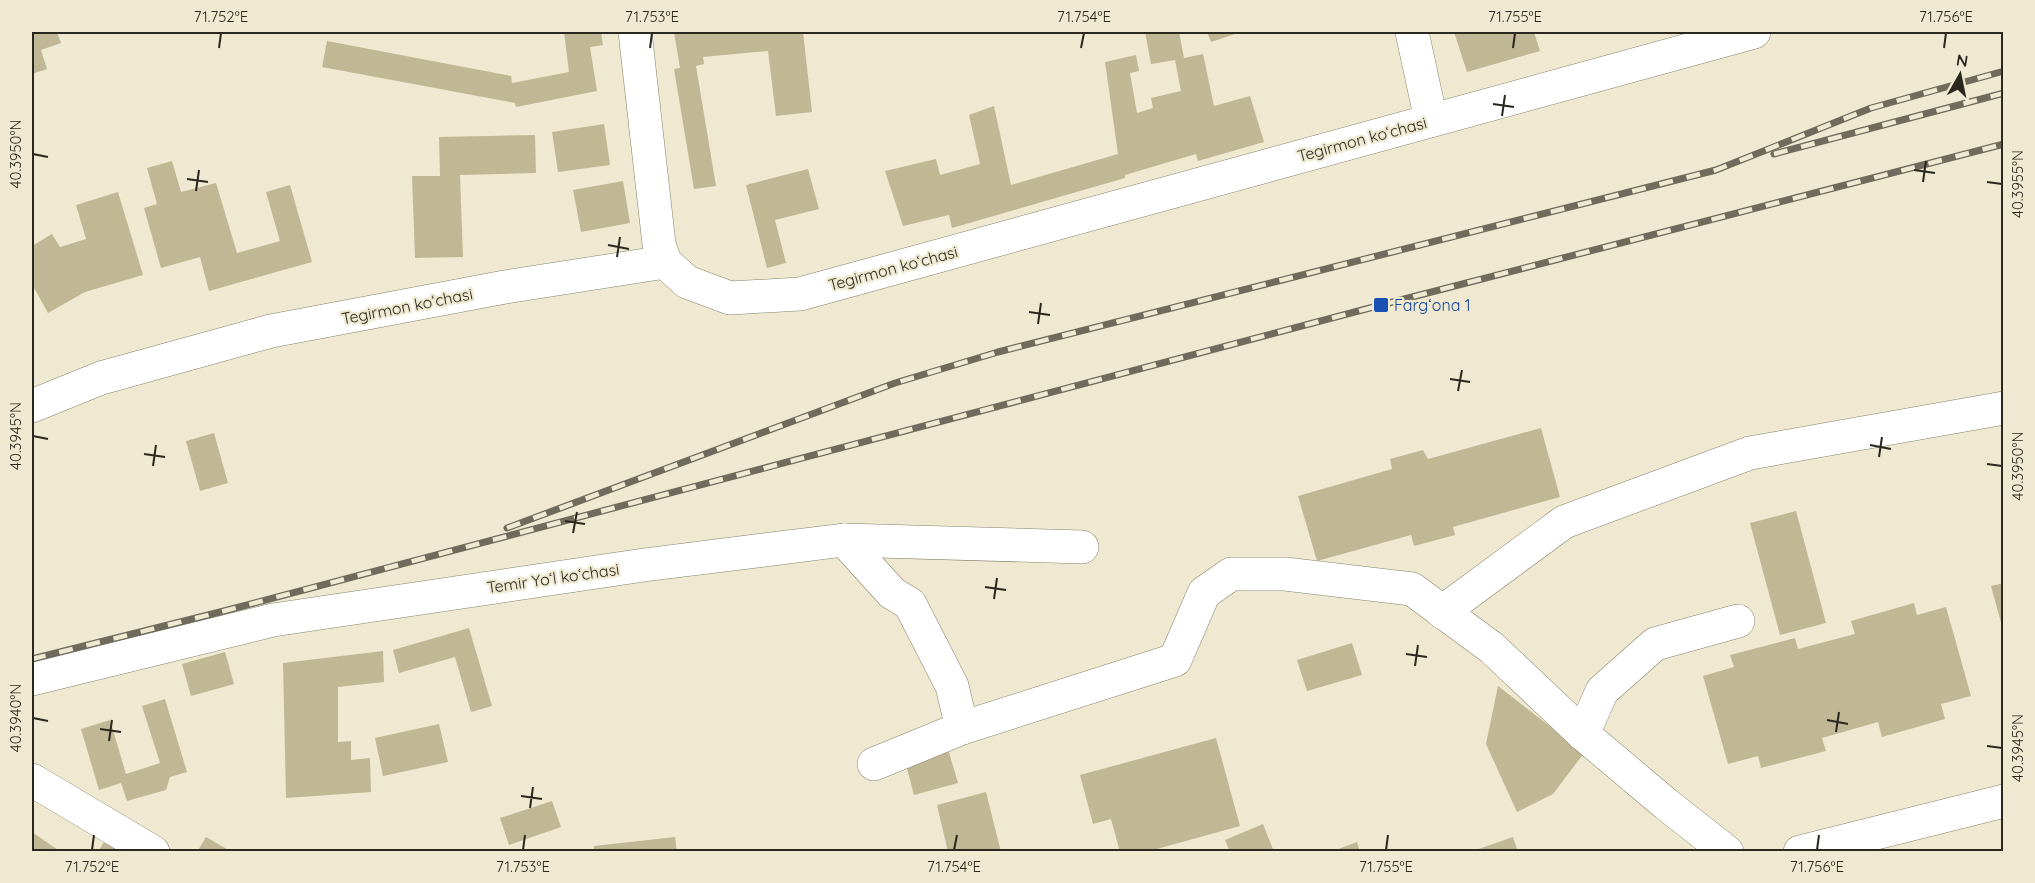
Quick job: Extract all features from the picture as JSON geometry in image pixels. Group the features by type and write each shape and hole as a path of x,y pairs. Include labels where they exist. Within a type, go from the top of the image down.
{"street":[{"path":"635,32 659,244 665,262"},
{"path":"1412,32 1431,120"},
{"name":"Tegirmon koʻchasi","path":"32,406 101,378 271,331 505,287 665,262 687,282 730,297 801,294 1754,32"},
{"path":"1442,612 1564,522 1750,453 2004,408"},
{"path":"844,540 892,593 910,604 951,686 962,728"},
{"name":"Temir Yoʻl koʻchasi","path":"32,680 273,620 644,565 844,540 1082,547"},
{"path":"874,764 962,728 1175,660 1204,593 1231,574 1284,574 1412,589 1492,648 1583,734 1727,852"},
{"path":"1583,734 1602,691 1655,644 1738,621"},
{"path":"32,780 153,852"},
{"path":"1800,852 2004,801"}],"building":[{"path":"32,32 57,32 61,43 41,50 47,69 32,74"},
{"path":"564,32 601,32 603,45 590,47 597,91 516,107 515,103 322,67 327,41 511,76 512,83 569,72"},
{"path":"674,32 803,32 812,112 776,116 768,51 703,57 704,64 696,66 716,186 694,189 674,69 680,68"},
{"path":"1145,32 1179,32 1184,58 1203,54 1214,106 1250,96 1264,142 1198,161 1196,154 1125,175 1125,178 952,228 949,215 903,226 885,171 936,159 940,175 980,164 969,115 994,106 1011,185 1118,154 1105,62 1136,55 1139,71 1130,73 1137,113 1153,108 1151,98 1181,91 1175,60 1151,64"},
{"path":"1207,32 1238,32 1238,33 1211,42"},
{"path":"1454,32 1534,32 1540,51 1467,72"},
{"path":"604,124 610,165 558,172 552,132"},
{"path":"535,135 536,173 460,175 463,257 415,258 412,176 440,176 439,137"},
{"path":"172,161 181,192 216,183 237,253 280,241 266,192 290,185 312,262 209,291 200,257 161,268 144,208 157,204 147,168"},
{"path":"808,169 819,209 775,220 786,263 767,268 746,185"},
{"path":"623,181 630,223 581,232 573,190"},
{"path":"118,192 143,275 85,292 48,313 32,284 32,246 52,234 60,247 86,239 76,205"},
{"path":"1541,428 1560,497 1453,527 1455,535 1414,546 1411,535 1317,561 1298,496 1392,469 1390,459 1423,450 1428,459"},
{"path":"214,433 228,483 200,491 186,441"},
{"path":"1796,511 1826,623 1780,635 1750,523"},
{"path":"2004,583 2004,630 2003,630 1991,586"},
{"path":"1914,603 1917,615 1946,607 1971,696 1941,704 1945,719 1882,737 1878,722 1822,738 1826,751 1761,768 1758,756 1728,764 1703,676 1734,667 1730,655 1795,638 1798,649 1855,634 1851,621"},
{"path":"469,628 492,706 471,712 455,657 399,673 393,650"},
{"path":"1352,643 1362,675 1307,691 1297,660"},
{"path":"383,651 384,682 338,687 338,742 351,741 351,760 370,758 371,792 286,798 283,663"},
{"path":"225,652 234,684 191,696 182,664"},
{"path":"1498,686 1584,753 1553,794 1517,812 1486,744"},
{"path":"165,699 187,772 170,777 166,790 127,801 121,783 99,790 81,729 110,720 126,774 160,763 142,706"},
{"path":"439,724 448,762 383,776 375,738"},
{"path":"1216,738 1240,826 1146,852 1120,852 1111,819 1093,824 1080,775"},
{"path":"948,749 958,783 914,795 905,761"},
{"path":"986,792 1001,852 948,852 937,805"},
{"path":"552,801 561,827 509,845 500,818"},
{"path":"1263,824 1274,852 1230,852 1225,840"},
{"path":"32,832 61,852 32,852"},
{"path":"107,837 129,852 98,852"},
{"path":"206,837 232,852 197,852"},
{"path":"675,837 677,852 594,852 594,846"},
{"path":"1513,837 1518,852 1473,852 1473,851"},
{"path":"1357,842 1360,852 1333,852 1333,851"}],"railway":[{"path":"507,528 895,383 998,352 1716,170 1871,108 2004,71"},
{"path":"1774,154 2004,93"},
{"path":"32,659 224,611 1381,305 2004,144"}],"place":[{"name":"Farg‘ona 1","path":"1381,305"}]}
